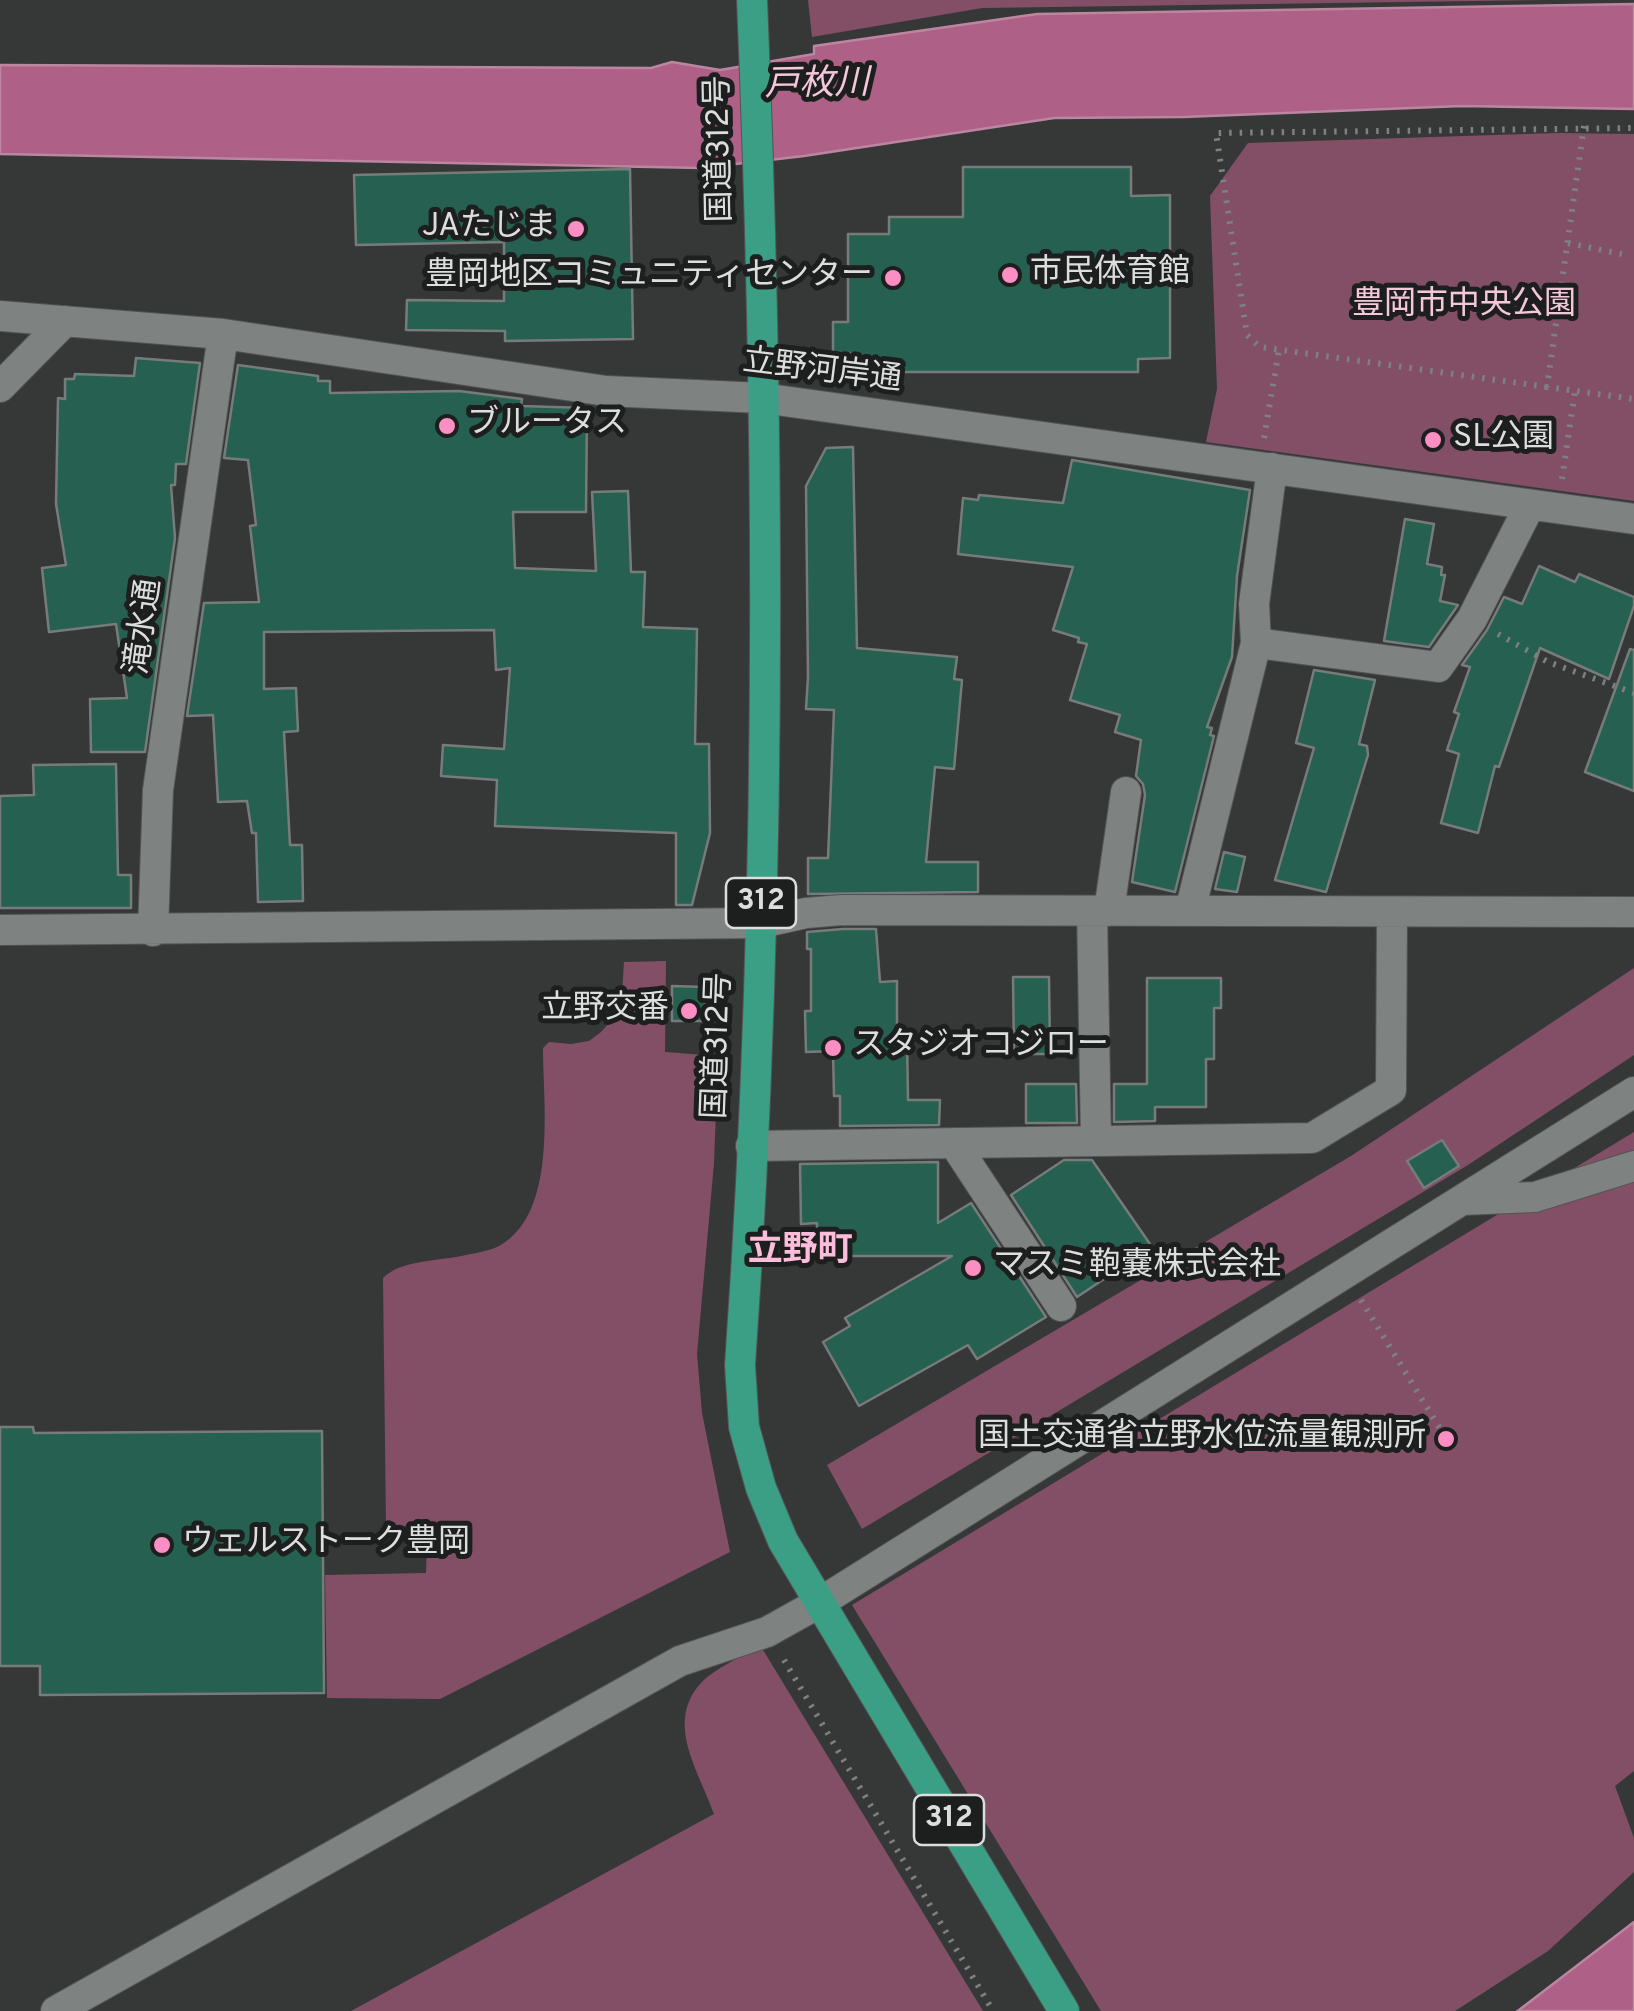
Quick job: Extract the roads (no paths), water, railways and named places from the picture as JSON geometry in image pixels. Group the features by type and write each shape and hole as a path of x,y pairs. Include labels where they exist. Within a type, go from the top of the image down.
{"highway":[{"name":"国道312号","path":"752,0 766,668 760,924 740,1365 744,1427 783,1540 1064,2011"}],"street":[{"name":"立野河岸通","path":"0,316 223,334 606,391 762,398 1634,519"},
{"path":"0,387 65,322"},
{"name":"滝水通","path":"153,931 158,790 223,334"},
{"path":"1190,911 1256,643 1254,604 1266,467"},
{"path":"1256,643 1438,668 1544,507"},
{"path":"1096,1141 1101,911 1126,792"},
{"path":"0,930 760,924 806,913 842,910 1634,912"},
{"path":"751,1146 1312,1138 1391,1090 1392,912"},
{"path":"56,2011 680,1661 826,1616 1634,1092"},
{"path":"954,1143 1061,1306"},
{"path":"1462,1200 1535,1197 1634,1166"}],"water":[{"name":"戸枚川","path":"1634,4 1634,109 1462,106 1054,118 701,168 0,154 0,65 651,68 672,62 720,70 814,54 814,46 1037,14"},
{"path":"1634,1922 1634,2011 1517,2011 1519,2010"}],"place":[{"name":"JAたじま","path":"576,229"},
{"name":"市民体育館","path":"1010,275"},
{"name":"豊岡地区コミュニティセンター","path":"893,278"},
{"name":"ブルータス","path":"447,426"},
{"name":"SL公園","path":"1433,440"},
{"name":"立野交番","path":"689,1011"},
{"name":"スタジオコジロー","path":"833,1048"},
{"name":"マスミ鞄嚢株式会社","path":"973,1268"},
{"name":"国土交通省立野水位流量観測所","path":"1446,1439"},
{"name":"ウェルストーク豊岡","path":"162,1545"}],"district":[{"name":"立野町","path":"800,1253"}],"park label":[{"name":"豊岡市中央公園","path":"1464,307"}]}
